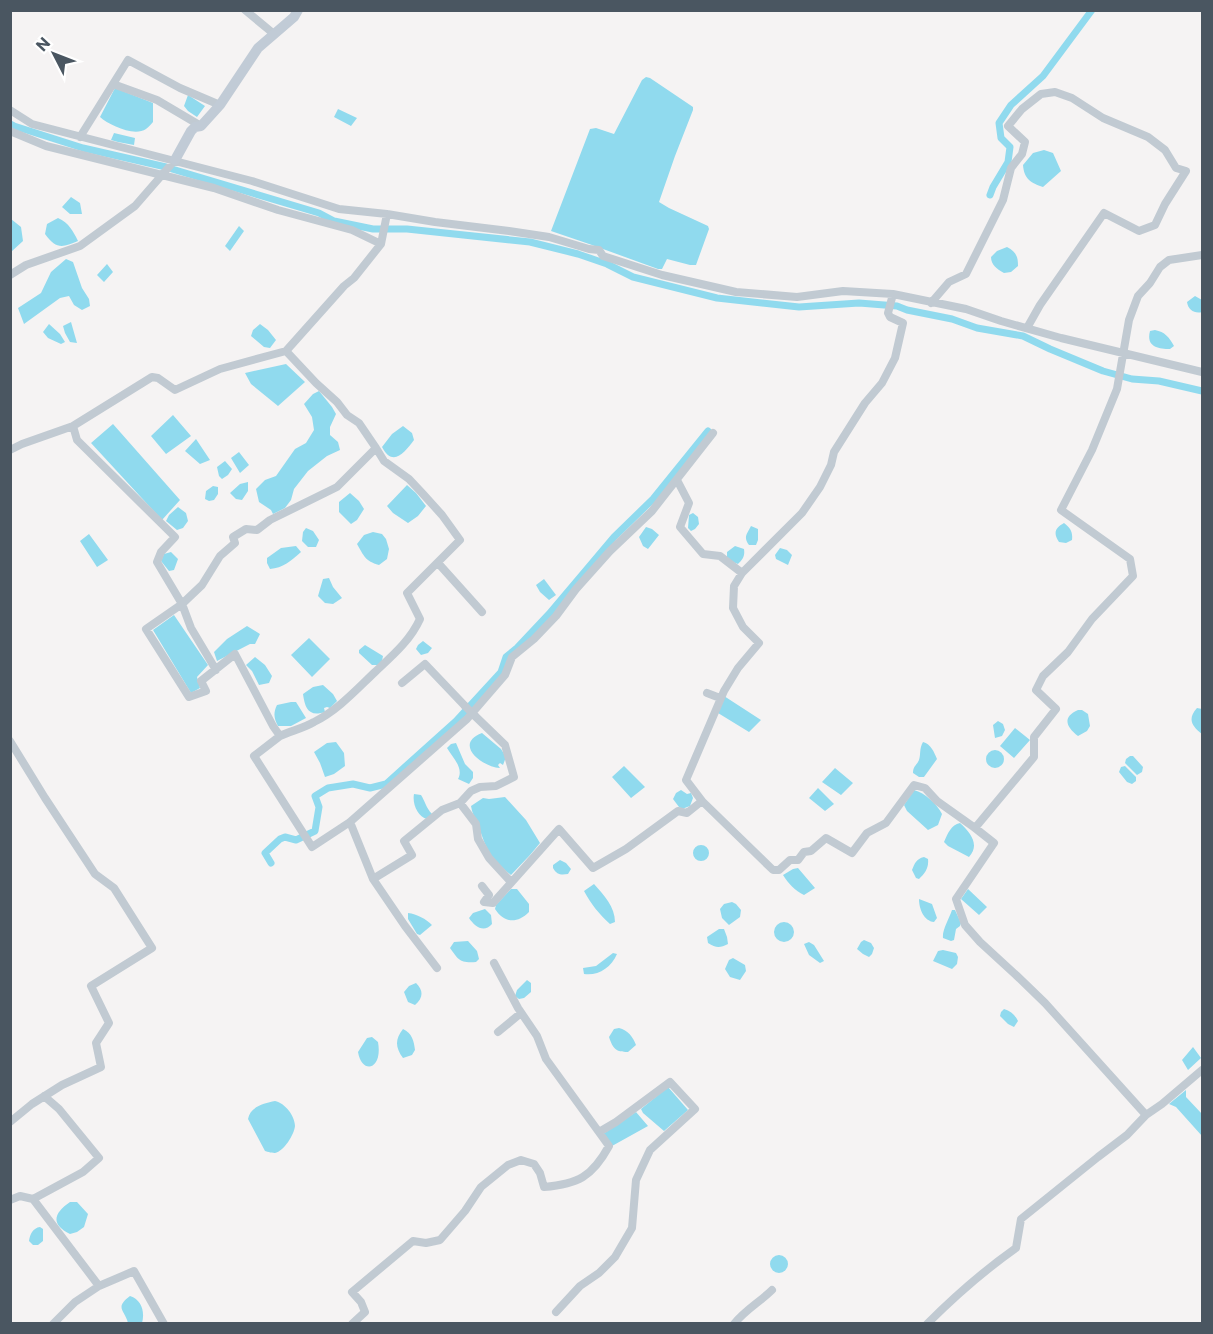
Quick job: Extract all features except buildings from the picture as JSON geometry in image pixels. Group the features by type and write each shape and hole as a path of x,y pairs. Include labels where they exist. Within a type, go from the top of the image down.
{"street":[{"path":"245,10 274,34"},
{"path":"10,275 26,265 80,246 135,206 175,160 191,131 201,126 220,105 258,48 294,17 298,10"},
{"path":"80,136 128,60 180,88 220,105"},
{"path":"113,84 157,100 201,126"},
{"path":"931,303 949,282 966,273 1004,200 1011,168 1022,154 1025,142 1008,126 1041,94 1055,92 1072,98 1103,118 1148,137 1165,150 1176,168 1186,171 1155,225 1140,231 1104,213 1045,297 1027,328"},
{"path":"10,110 32,124 252,181 339,209 386,218 549,237 599,250 603,256 662,275 736,292 796,297 843,291 893,296 966,309 1027,328 1203,372"},
{"path":"10,131 46,146 214,188 278,210 352,230 381,244"},
{"path":"103,161 110,145"},
{"path":"10,450 73,426 152,377 158,378 175,390 220,369 286,351 344,286 354,278 381,244 386,218"},
{"path":"975,828 1035,757 1034,737 1056,709 1036,690 1043,676 1068,652 1092,620 1133,576 1130,559 1061,510 1092,450 1117,389 1129,320 1138,296 1160,267 1169,260 1203,255"},
{"path":"893,296 888,313 890,317 903,323 895,358 882,383 865,403 834,452 831,465 802,513 742,573 734,586 733,608 743,627 759,643 738,668 724,690 686,780 702,801 773,870 779,870 790,860 798,860 804,852 812,851 826,838 852,853 867,833 886,823 914,785 925,788 937,801 994,843 956,899 965,925 1044,1003 1146,1115"},
{"path":"286,351 347,415 359,423 384,460 409,479 442,515 460,540 407,593 420,619 415,631 390,659 336,707 314,722 280,735 254,756 312,846 350,822 467,719 505,675 513,657 556,616 576,589 610,551 652,511 713,433"},
{"path":"73,426 77,440 175,537 161,552 157,562 182,604 191,628 216,670"},
{"path":"280,735 235,654 201,681 206,691 189,697 146,629 182,604 202,585 220,556 235,543 233,537 246,529 257,530 270,520 337,487 376,447"},
{"path":"677,480 689,503 680,527 703,554 720,556 742,573"},
{"path":"438,563 482,612"},
{"path":"373,879 412,855 404,841 442,810 460,803 471,791 480,787 496,786 514,777 505,745 425,664 402,683"},
{"path":"708,693 720,698"},
{"path":"10,741 95,874 114,888 152,948 91,986 110,1023 96,1042 101,1067 62,1085 32,1104 10,1122"},
{"path":"482,886 489,895 484,902 493,903 559,829 593,868 626,849 678,810 687,813 702,801"},
{"path":"460,803 476,824 478,839 489,858 511,882"},
{"path":"350,822 373,879 437,968"},
{"path":"352,1323 365,1312 361,1302 352,1292 413,1241 426,1243 440,1240 465,1211 481,1187 508,1165 521,1160 534,1164 540,1173 544,1187 563,1185 580,1179 595,1168 609,1146 546,1059 537,1036 521,1013 494,963"},
{"path":"498,1032 521,1013"},
{"path":"927,1323 988,1267 1016,1248 1021,1219 1126,1136 1146,1115 1203,1070"},
{"path":"556,1312 580,1286 599,1273 615,1257 632,1228 636,1180 650,1150 695,1109 670,1082 599,1132"},
{"path":"33,1199 83,1172 99,1158 58,1109 44,1096"},
{"path":"10,1200 20,1196 33,1199 99,1286"},
{"path":"53,1323 75,1302 99,1286 134,1271 164,1323"},
{"path":"734,1323 772,1290"}],"water":[{"path":"646,77 693,107 659,202 708,226 709,229 696,265 667,259 662,269 658,269 551,231 590,129 596,128 614,134 642,80"},
{"path":"115,88 153,103 153,122 147,128 135,132 129,131 100,117"},
{"path":"188,95 205,106 197,117 184,106"},
{"path":"338,109 357,118 351,126 334,117"},
{"path":"114,133 135,138 134,145 111,140"},
{"path":"1044,150 1053,153 1061,171 1043,187 1029,180 1023,165 1033,153"},
{"path":"71,197 80,203 82,214 70,214 62,207"},
{"path":"58,218 68,225 78,241 60,246 49,239 45,234 47,224"},
{"path":"11,219 21,227 23,241 11,252"},
{"path":"239,226 244,231 230,251 225,246"},
{"path":"1007,247 1016,255 1018,266 1011,272 1004,273 993,265 991,257 997,251"},
{"path":"66,259 73,262 90,306 82,310 74,305 69,296 60,298 24,324 18,308 41,293 51,272"},
{"path":"107,264 113,272 104,282 97,275"},
{"path":"1195,296 1202,300 1202,312 1192,311 1188,305 1187,302"},
{"path":"71,322 77,343 70,342 63,326"},
{"path":"49,324 65,342 61,344 48,338 43,332"},
{"path":"260,324 276,340 270,348 264,347 251,336 253,330"},
{"path":"1155,330 1166,335 1174,346 1170,349 1154,346 1149,336 1150,331"},
{"path":"286,364 305,382 278,406 251,384 245,373"},
{"path":"319,391 336,414 330,427 330,435 338,442 340,450 327,456 308,471 294,489 291,500 285,508 273,514 259,502 256,489 265,480 276,476 295,449 306,443 314,430 312,417 304,404"},
{"path":"173,415 191,436 166,454 151,436"},
{"path":"113,424 180,500 162,520 91,443"},
{"path":"403,426 412,433 414,440 399,456 390,456 382,447 392,434"},
{"path":"196,439 210,460 200,464 185,451"},
{"path":"239,452 249,465 240,473 231,458"},
{"path":"225,461 232,469 222,479 217,467"},
{"path":"248,482 248,491 242,500 236,499 230,493 240,484"},
{"path":"407,485 426,506 408,523 387,506"},
{"path":"213,486 218,487 218,494 214,500 209,501 205,499 206,491"},
{"path":"350,493 364,509 357,520 351,524 339,512 339,502"},
{"path":"178,507 186,513 188,521 183,528 177,530 166,521"},
{"path":"693,513 698,517 699,524 691,531 688,528 689,515"},
{"path":"1064,523 1072,534 1072,540 1066,543 1059,542 1056,536 1057,529"},
{"path":"751,526 758,529 756,545 749,545 746,540"},
{"path":"646,527 659,535 648,549 643,546 639,537"},
{"path":"306,528 313,531 319,540 316,547 308,547 302,541"},
{"path":"373,532 382,534 389,549 387,559 379,565 368,560 357,544 364,535"},
{"path":"89,534 108,560 97,567 80,541"},
{"path":"296,546 301,552 283,566 270,569 267,558 281,548"},
{"path":"735,546 744,549 743,557 738,564 727,558 727,552"},
{"path":"780,548 792,555 788,565 776,559 775,555"},
{"path":"171,552 178,559 174,570 169,571 161,561 164,554"},
{"path":"329,578 342,598 333,604 325,603 318,596 323,579"},
{"path":"544,579 556,595 549,600 536,585"},
{"path":"174,615 208,665 197,677 200,688 191,693 153,630"},
{"path":"247,626 260,634 255,644 250,644 217,661 214,652 227,639"},
{"path":"309,638 330,659 312,677 291,655"},
{"path":"423,641 432,648 428,653 421,655 416,649"},
{"path":"365,645 383,656 378,665 372,665 359,653"},
{"path":"255,657 265,665 272,676 269,683 259,685 246,665"},
{"path":"323,685 337,701 330,708 324,708 325,712 312,712 305,704 303,694 313,687"},
{"path":"724,696 761,720 749,732 718,713"},
{"path":"296,702 306,718 291,726 278,726 275,716 277,705"},
{"path":"1197,708 1202,709 1202,734 1192,722 1192,716"},
{"path":"1078,710 1088,714 1090,726 1087,731 1078,736 1069,726 1068,719"},
{"path":"998,721 1003,724 1005,730 1002,736 995,738 993,725"},
{"path":"1015,728 1030,740 1014,758 1000,746"},
{"path":"482,733 501,749 506,757 503,765 500,763 498,765 500,768 486,764 470,749 470,743"},
{"path":"336,742 344,753 345,766 325,777 314,752 327,743"},
{"path":"923,742 930,746 937,759 924,777 919,777 913,771 919,760"},
{"path":"456,743 465,764 473,772 473,778 469,784 458,779 459,767 447,748"},
{"path":"991,750 999,750 1004,755 1002,766 991,768 986,763 986,755"},
{"path":"1130,756 1133,756 1143,767 1142,772 1137,775 1125,763"},
{"path":"624,766 645,787 631,798 612,777"},
{"path":"1125,766 1136,777 1136,781 1132,784 1127,782 1119,772 1121,767"},
{"path":"835,768 853,783 841,795 822,782"},
{"path":"818,788 834,804 825,811 809,798"},
{"path":"681,790 687,794 691,793 693,798 690,806 682,809 673,799"},
{"path":"914,790 926,796 940,810 942,814 938,825 928,830 907,811 904,805"},
{"path":"414,794 421,795 432,814 427,819 416,810"},
{"path":"505,797 526,820 540,843 511,875 490,852 471,806 483,798"},
{"path":"960,823 973,839 974,848 969,857 944,842 952,828"},
{"path":"701,845 709,853 701,861 693,853"},
{"path":"924,857 928,859 928,865 919,879 912,870 917,860"},
{"path":"560,860 571,869 568,874 559,874 553,868 553,865"},
{"path":"798,868 815,888 804,895 783,875"},
{"path":"594,884 611,906 615,922 610,924 599,913 584,891"},
{"path":"511,889 517,889 529,904 529,912 520,919 511,920 502,917 495,909"},
{"path":"968,889 987,907 979,915 961,899"},
{"path":"919,899 932,904 937,918 934,922 923,914"},
{"path":"732,902 741,910 740,917 729,925 722,918 720,909 724,904"},
{"path":"485,909 491,915 492,924 483,928 474,924 469,918 473,913"},
{"path":"952,910 955,910 961,923 956,929 954,940 951,941 943,938 943,935"},
{"path":"408,913 421,917 432,925 420,935 417,934 408,919"},
{"path":"784,922 791,925 794,932 791,939 784,942 777,939 774,932 777,925"},
{"path":"719,929 724,929 728,944 713,946 708,943 707,937"},
{"path":"864,940 871,943 874,948 869,957 857,949"},
{"path":"468,941 477,951 479,959 476,962 460,960 450,948 454,942"},
{"path":"809,942 814,945 824,961 820,963 809,955 804,944"},
{"path":"938,951 956,953 958,957 957,964 952,969 933,961"},
{"path":"613,953 617,954 604,970 594,974 584,974 583,968 596,966"},
{"path":"733,958 745,965 746,971 740,980 730,977 725,969 729,960"},
{"path":"527,980 531,983 531,992 519,999 515,996 517,990"},
{"path":"416,983 422,994 415,1005 408,1002 404,992"},
{"path":"1004,1009 1011,1012 1017,1019 1014,1027 1000,1016"},
{"path":"619,1028 630,1034 636,1045 628,1052 618,1050 610,1041 609,1037 614,1029"},
{"path":"403,1029 412,1038 415,1050 412,1055 403,1058 397,1043 398,1036"},
{"path":"372,1037 378,1042 378,1059 375,1064 367,1066 360,1059 358,1052 367,1038"},
{"path":"1193,1047 1201,1058 1188,1070 1182,1060"},
{"path":"668,1087 688,1110 664,1131 641,1109"},
{"path":"1186,1090 1186,1097 1202,1114 1202,1136 1176,1107 1169,1104"},
{"path":"275,1101 289,1110 295,1126 288,1142 275,1153 265,1151 248,1119 252,1111 262,1104"},
{"path":"636,1112 648,1126 612,1146 603,1134"},
{"path":"70,1202 77,1202 88,1214 84,1227 70,1234 59,1226 56,1218 60,1210"},
{"path":"40,1227 43,1229 43,1241 38,1245 33,1245 29,1241 30,1236"},
{"path":"775,1255 783,1255 788,1260 786,1271 775,1273 770,1268 770,1260"},
{"path":"130,1296 142,1307 142,1323 128,1323 122,1306"}],"waterway":[{"path":"990,195 1008,162 1010,147 1001,138 999,123 1011,105 1043,76 1092,10"},
{"path":"10,124 83,148 166,167"},
{"path":"172,169 319,213 334,221 373,229 407,229 530,242 578,254 607,264 633,277 717,298 799,307 859,303 897,306 952,319 977,328 1023,336 1103,371 1132,379 1159,381 1202,391"},
{"path":"271,863 265,853 280,839 285,837 296,840 315,831 319,807 315,796 328,788 353,784 370,788 386,784 456,721 501,672 506,657 549,614 614,537 653,499 708,431"}]}
